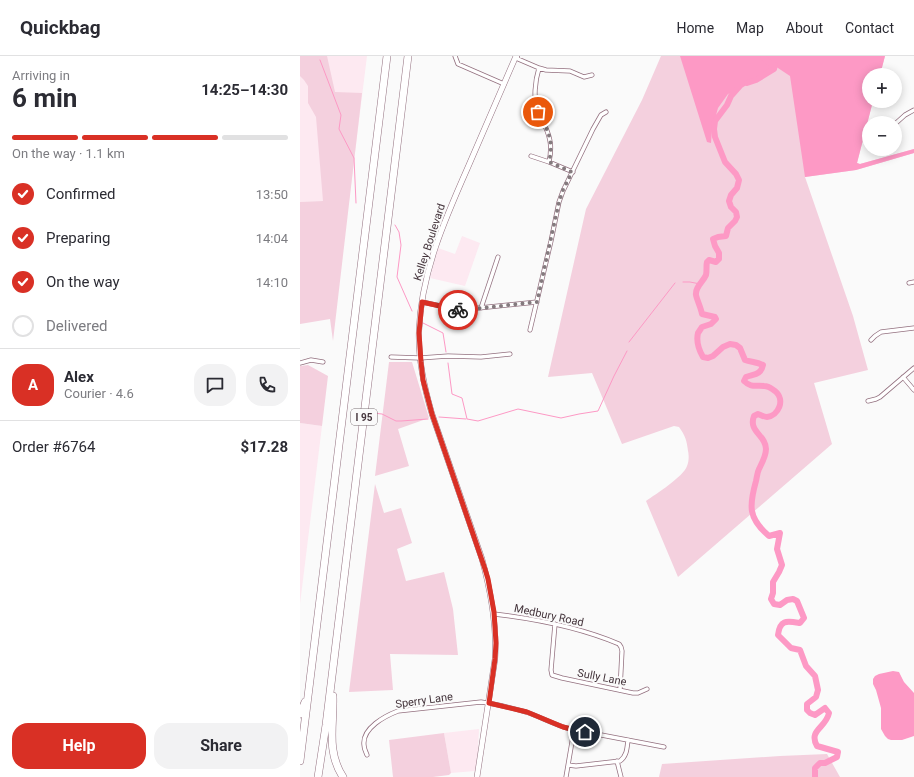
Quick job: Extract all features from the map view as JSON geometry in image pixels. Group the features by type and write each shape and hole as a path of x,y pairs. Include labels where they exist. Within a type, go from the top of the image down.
{"highway":[{"name":"I 95","path":"300,761 387,56"},
{"name":"I 95","path":"318,777 408,56"},
{"path":"332,672 334,698 332,747 336,763 343,777"},
{"path":"300,714 309,688"}],"main road":[{"name":"Kelley Boulevard","path":"477,777 495,659 496,643 494,614 486,573 427,397 420,358 419,333 422,302 430,265 440,234 454,198 516,56"}],"street":[{"path":"455,56 458,64 504,84"},
{"path":"516,56 518,59 546,70 570,71 584,77 592,75"},
{"path":"539,68 536,81 535,102 538,112 551,139 549,162"},
{"path":"902,118 914,110"},
{"path":"530,330 563,190 593,129 601,115 606,112"},
{"path":"531,156 572,172"},
{"path":"481,308 498,257"},
{"path":"908,283 914,282"},
{"path":"422,302 460,310 537,302"},
{"path":"871,340 881,332 914,328"},
{"path":"391,357 481,357 510,354"},
{"path":"300,362 311,360 322,362"},
{"path":"868,401 878,398 914,368"},
{"path":"903,377 914,390"},
{"name":"Medbury Road","path":"494,614 555,624 582,631 618,644 622,651 620,690"},
{"name":"Sully Lane","path":"555,624 551,670 552,676 638,693 647,689"},
{"name":"Sperry Lane","path":"367,755 364,747 366,735 381,718 390,714 476,703 489,703"},
{"path":"489,703 527,712 556,725 574,730 664,747"},
{"path":"566,777 574,730"},
{"path":"568,765 576,766 620,761 624,758 628,740"},
{"path":"617,761 622,777"}],"shaded area":[{"path":"300,56 367,56 349,201 300,202"},
{"path":"300,56 327,56 335,92 362,93 333,341 330,319 300,324 300,202 323,201 316,117 308,103 308,86 300,76"},
{"path":"661,56 885,56 882,68 862,68 862,108 871,108 869,116 862,116 862,144 857,163 860,164 889,156 902,156 902,152 914,149 914,153 856,170 805,177 853,316 868,370 814,383 832,444 678,577 646,501 675,480 687,466 689,458 688,447 681,430 679,427 674,426 622,444 592,373 548,377 586,209 642,100"},
{"path":"680,56 885,56 882,68 862,68 862,108 871,108 869,116 862,116 862,144 857,163 860,164 889,156 902,156 902,152 914,149 914,153 856,170 805,177 790,76 775,66 737,91 728,94 718,108 712,130 711,143 707,142"},
{"path":"462,236 480,243 465,286 430,278 438,248 455,254"},
{"path":"389,362 412,362 429,418 398,429 409,466 375,476"},
{"path":"308,365 328,376 322,426 300,423 300,366"},
{"path":"300,423 322,426 300,604"},
{"path":"375,484 384,513 401,508 412,543 397,549 406,581 444,572 453,609 458,655 390,654 393,690 349,692"},
{"path":"893,671 899,672 904,682 914,693 914,736 902,740 888,739 881,729 881,708 873,684 873,679 875,676"},
{"path":"479,729 475,771 451,773 444,733"},
{"path":"444,733 451,773 449,775 433,777 393,777 389,740"},
{"path":"827,754 840,777 659,777 662,764"}],"waterway":[{"path":"747,83 756,80 774,69 775,65 766,61 763,56"},
{"path":"320,60 341,115 339,129 354,158 356,203"},
{"path":"739,87 731,96 727,105 715,121 714,129 715,137 725,162 736,174 739,180 737,188 731,195 729,201 731,207 736,212 737,217 728,228 726,236 713,239 719,253 719,259 716,262 709,260 707,262 706,275 698,287 696,295 702,314 715,317 716,319 711,324 702,327 697,336 699,348 703,357 708,358 713,356 723,347 730,344 736,345 740,348 745,360 763,365 761,371 746,377 744,381 751,385 769,387 775,391 780,399 777,411 771,416 767,417 758,414 754,416 753,426 763,440 766,449 765,457 758,472 752,498 752,511 757,523 769,536 780,533 777,549 782,565 773,582 773,593 771,599 774,604 780,605 787,600 793,599 797,601 804,618 800,623 785,622 780,626 778,635 791,648 800,650 806,666 815,676 818,690 816,697 807,704 807,710 815,715 825,708 829,713 825,722 816,732 815,741 817,746 838,752 837,757 825,763 820,763 815,768 815,777"},
{"path":"395,225 399,232 401,245 397,277 412,311"},
{"path":"683,282 700,284"},
{"path":"629,342 675,283"},
{"path":"423,323 443,333 446,352"},
{"path":"448,363 452,394 462,398 467,419 478,421 518,409 561,418 598,411 627,351"},
{"path":"373,413 382,414 396,421 428,419"},
{"path":"439,417 466,419"}],"way so far":[{"path":"458,310 537,302 559,202 572,172 549,162 551,139 538,112"}],"route":[{"path":"458,310 422,302 419,333 421,362 423,380 432,414 488,579 494,612 496,643 489,703 527,712 556,725 585,732"}]}
